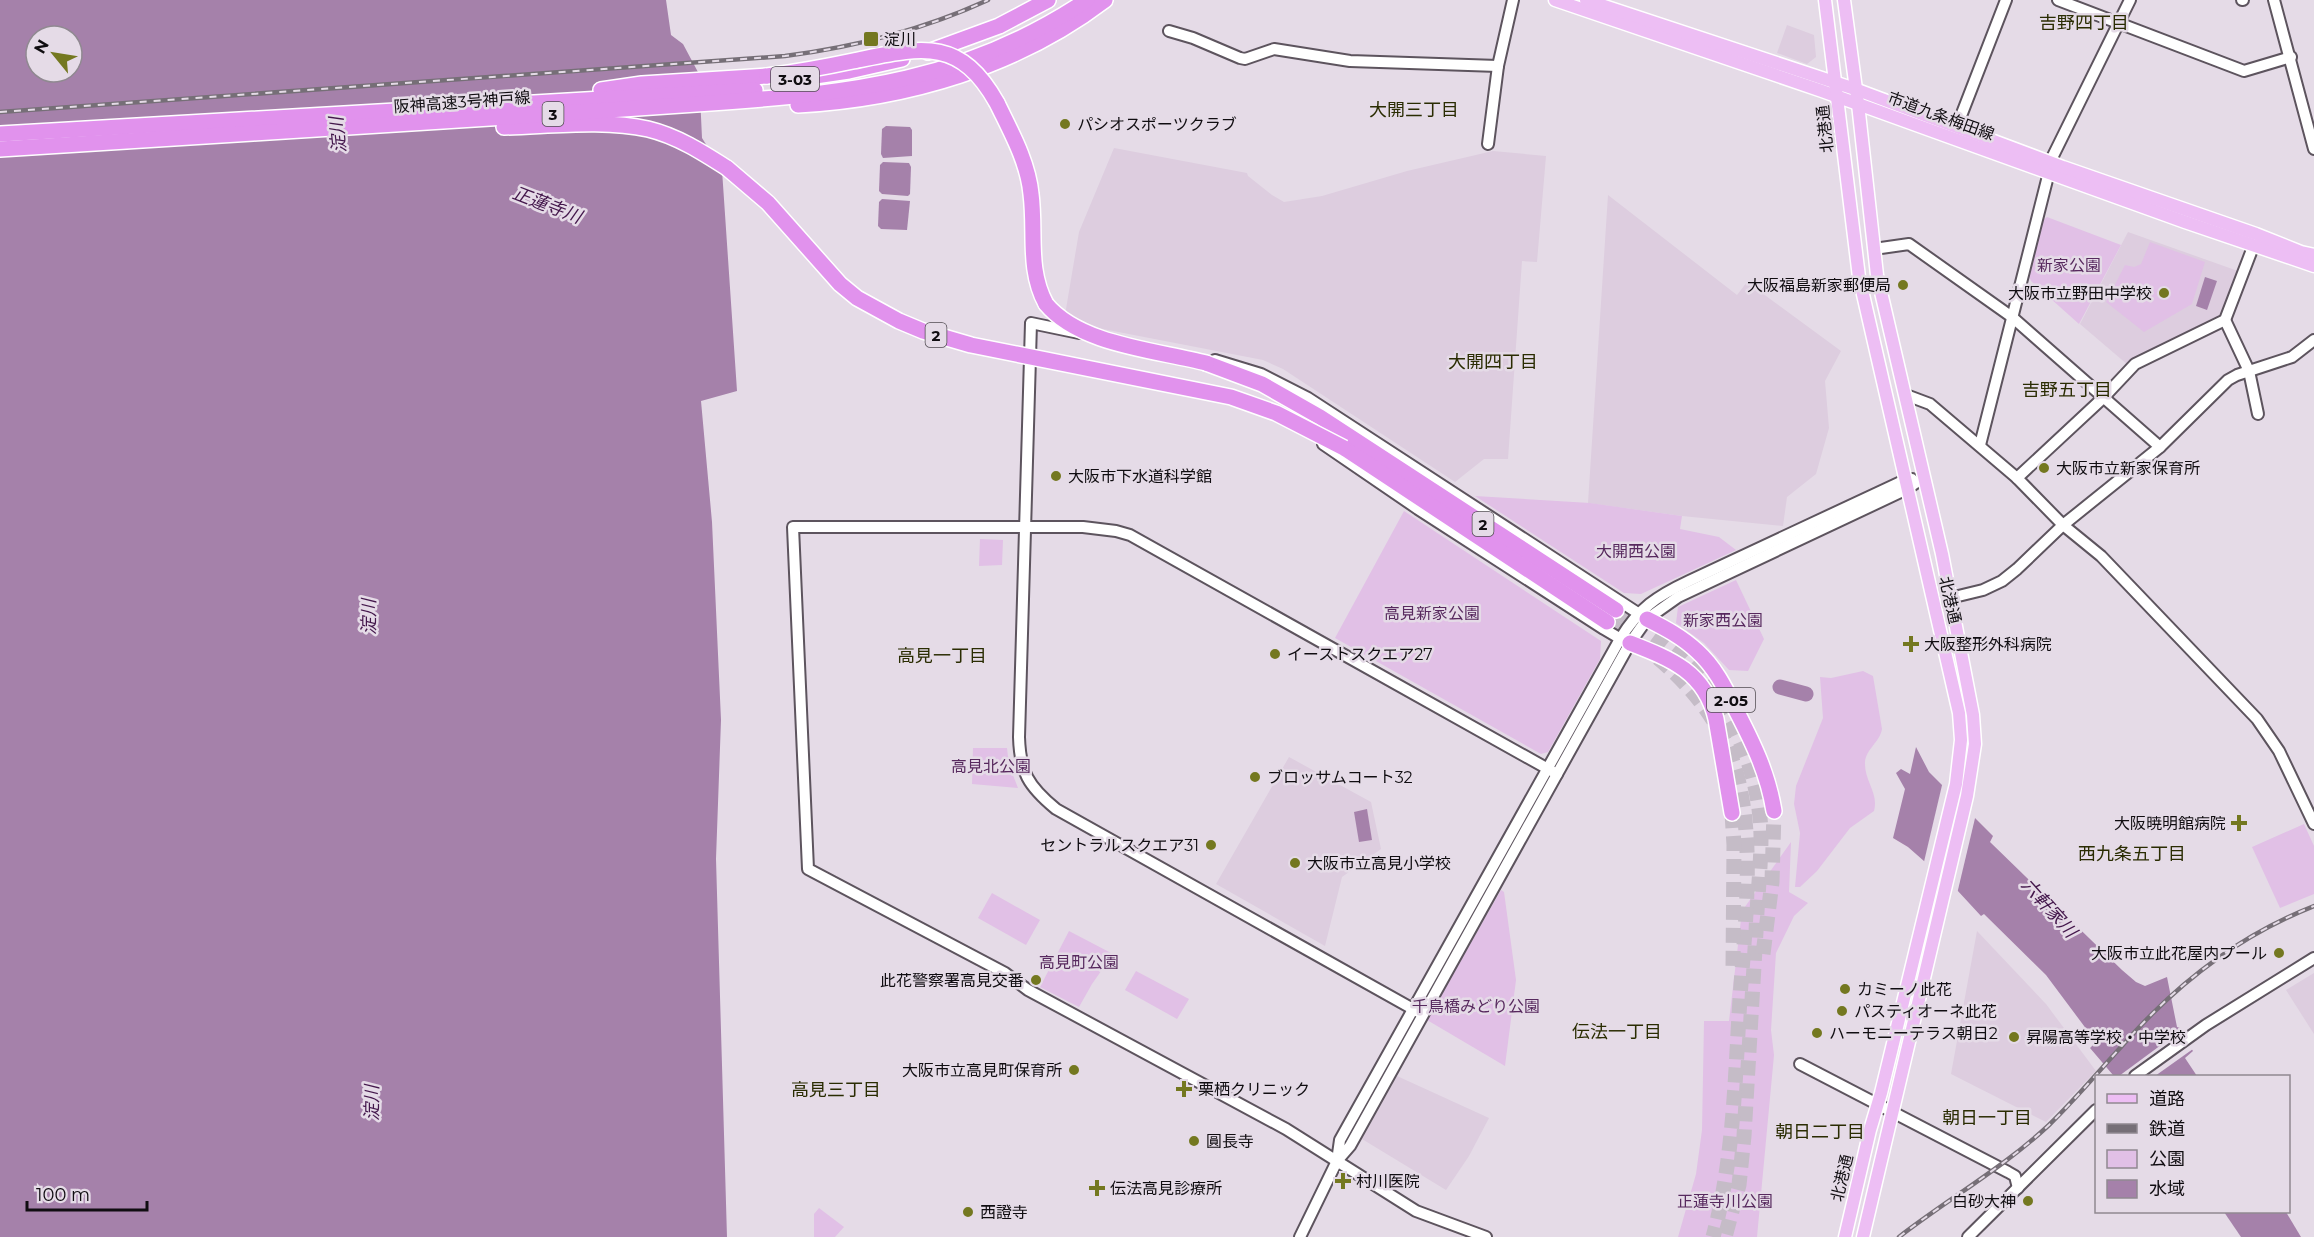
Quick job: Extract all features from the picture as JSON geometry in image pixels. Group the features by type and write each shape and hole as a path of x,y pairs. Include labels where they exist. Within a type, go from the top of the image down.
{"highway":[{"name":"3-03","path":"684,100 825,75 924,53 990,30 1048,0"},
{"name":"阪神高速3号神戸線","path":"0,134 530,102 684,100 833,82 903,70 944,59 997,39 1034,21 1068,0"},
{"name":"阪神高速3号神戸線","path":"0,149 399,124 684,100 839,91 903,80 978,58 1023,38 1087,0"},
{"path":"684,100 772,107 819,104 877,96 940,82 975,71 1031,46 1078,19 1105,0"},
{"name":"2","path":"530,102 642,84 798,72 905,51 932,51 952,56 966,63 982,79 997,103 1021,154 1031,191 1035,280 1054,314 1073,328 1233,372 1280,394 1347,442 1611,616"},
{"name":"2","path":"399,124 442,128 610,124 647,129 707,155 748,184 768,203 840,284 857,298 899,321 923,331 971,345 1231,397 1347,442"},
{"name":"2-05","path":"1642,617 1686,641 1699,652 1721,680 1756,749 1770,790 1774,811"},
{"path":"1624,641 1682,667 1693,676 1707,694 1713,705 1716,719 1732,813"}],"main road":[{"name":"市道九条梅田線","path":"1555,0 1858,104 1954,132"},
{"name":"市道九条梅田線","path":"1586,0 1856,89 1954,132 2253,247 2314,266"},
{"name":"北港通","path":"1825,0 1859,277 1959,713 1961,740 1956,784 1845,1237"},
{"name":"北港通","path":"1844,0 1877,275 1942,554 1974,715 1975,744 1973,769 1863,1237"},
{"name":"市道九条梅田線","path":"2050,167 2314,255"}],"street":[{"path":"1488,144 1498,66 1513,0"},
{"path":"1954,132 2006,0"},
{"path":"2058,0 2244,71 2291,57"},
{"path":"1980,446 2050,167 2130,0"},
{"path":"2274,0 2314,149"},
{"path":"1169,31 1245,59 1274,49 1350,61 1498,66"},
{"path":"1874,249 1909,244 2012,317 2160,447"},
{"path":"2017,478 2103,398 2135,364 2225,320 2253,247"},
{"path":"2225,320 2249,371 2258,414"},
{"path":"1417,1012 1056,809 1034,788 1022,768 1019,755 1031,323 1234,365 1281,382 1642,617"},
{"path":"1950,598 1975,593 2002,581 2063,525 2160,447 2218,388 2237,375 2292,357 2314,340"},
{"path":"1030,351 1099,363 1212,391 1284,420 1315,438 1418,509 1624,641"},
{"path":"1906,395 1930,404 2017,478 2063,525 2101,556 2257,719 2279,751 2314,824"},
{"path":"1300,1237 1337,1161 1340,1140 1417,1012 1624,641 1642,617 1693,589 1923,478"},
{"path":"1486,1237 1416,1211 1286,1129 1022,986 1005,973 808,869 793,527 1024,526 1102,529 1130,536 1552,771"},
{"path":"2138,1075 2186,1038 2314,958"},
{"path":"1800,1064 2014,1176 2018,1188"},
{"path":"1968,1237 2095,1112"}],"shaded area":[{"path":"1787,25 1814,35 1816,57 1807,64 1777,53"},
{"path":"1114,148 1247,173 1272,195 1284,202 1322,196 1407,171 1493,151 1546,156 1537,262 1522,261 1508,459 1484,459 1455,482 1283,369 1263,360 1077,324 1065,315 1079,232"},
{"path":"1608,195 1737,295 1747,282 1841,351 1825,381 1829,428 1816,474 1787,497 1783,526 1682,516 1588,503"},
{"name":"大阪市立野田中学校","path":"2128,232 2238,271 2223,315 2128,365 2080,324"},
{"name":"大阪市立高見小学校","path":"1289,757 1371,802 1381,849 1342,877 1325,946 1216,884"},
{"name":"昇陽高等学校・中学校","path":"1977,931 2046,1004 2096,1071 2046,1122 1951,1074"},
{"path":"2314,973 2314,1034 2286,990"},
{"path":"1397,1076 1489,1118 1469,1156 1446,1190 1362,1139"}],"green space":[{"name":"新家公園","path":"2047,217 2121,245 2079,324 2031,281 2029,276 2043,220"},
{"path":"2150,242 2205,262 2192,304 2144,332 2106,302 2125,265 2134,267 2141,264"},
{"name":"大開西公園","path":"1475,496 1590,503 1682,516 1680,529 1719,537 1736,550 1641,594 1624,593"},
{"name":"高見新家公園","path":"1404,511 1601,641 1600,659 1548,752 1541,754 1335,638"},
{"path":"980,539 1003,540 1002,565 979,566"},
{"name":"新家西公園","path":"1736,580 1764,639 1748,671 1729,670 1704,643 1676,623 1678,607"},
{"path":"1863,671 1873,676 1882,729 1865,762 1865,769 1875,798 1874,811 1850,828 1817,871 1800,887 1795,887 1800,833 1794,804 1796,786 1823,718 1820,677 1831,678"},
{"name":"高見北公園","path":"973,748 1007,748 1009,765 1018,788 972,784"},
{"path":"2304,824 2314,846 2314,894 2280,908 2252,847"},
{"name":"正蓮寺川公園","path":"1791,842 1789,892 1808,903 1794,916 1776,953 1771,1030 1774,1055 1757,1237 1678,1237 1696,1174 1702,1130 1704,1021 1729,1021 1742,911"},
{"name":"千鳥橋みどり公園","path":"1501,890 1504,892 1516,980 1505,1066 1427,1020"},
{"path":"992,893 1040,920 1026,945 978,918"},
{"name":"高見町公園","path":"1069,931 1113,954 1079,1007 1040,987"},
{"path":"1136,971 1189,999 1177,1019 1125,990"},
{"path":"819,1208 844,1227 835,1237 814,1237 814,1214"}],"water":[{"path":"0,0 666,0 671,35 683,44 699,74 702,138 722,170 737,391 701,401 712,522 721,720 716,859 727,1237 0,1237"},
{"path":"886,126 910,127 912,156 883,158 881,154 882,129"},
{"path":"883,162 909,163 911,167 908,196 882,194 879,191 880,165"},
{"path":"882,199 910,201 907,230 881,229 878,226 879,202"},
{"path":"2205,277 2217,281 2207,310 2196,306"},
{"name":"六軒家川","path":"1916,747 1929,772 1993,836 1990,842 2122,970 2136,982 2145,986 2167,977 2177,1027 2180,1028 2179,1031 2193,1051 2185,1058 2196,1075 2113,1075 2090,1048 2096,1042 2046,975 1984,914 1981,916 1957,890 1908,847 1893,838 1905,789 1896,773 1901,769 1910,774"},
{"path":"1367,809 1372,840 1359,842 1354,812"},
{"path":"2225,1213 2287,1213 2301,1237 2241,1237"}],"pier":[{"path":"1943,781 1976,814 1957,894 1923,866"},
{"path":"2180,1031 2193,1049 2156,1075 2120,1075"}],"waterway":[{"name":"正蓮寺川","path":"1780,687 1806,694"}],"tunnel":[{"path":"1616,610 1671,650 1704,683 1731,722 1741,743 1756,789 1761,848 1744,1136 1739,1185 1725,1237"},
{"path":"1607,622 1636,642"},
{"path":"1658,658 1692,691 1711,717 1726,744 1740,787 1747,846 1746,909 1735,1088 1725,1178 1713,1237"},
{"path":"1763,954 1772,882 1774,811"},
{"path":"1732,813 1733,969"}],"railway":[{"path":"0,112 785,56 837,48 914,29 988,0"},
{"path":"2096,1075 2170,997 2207,966 2269,927 2314,906"},
{"path":"1899,1237 2031,1141 2095,1076"}],"place":[{"name":"淀川","path":"871,39"},
{"name":"パシオスポーツクラブ","path":"1065,124"},
{"name":"大阪福島新家郵便局","path":"1903,285"},
{"name":"大阪市立野田中学校","path":"2164,293"},
{"name":"大阪市立新家保育所","path":"2044,468"},
{"name":"大阪市下水道科学館","path":"1056,476"},
{"name":"大阪整形外科病院","path":"1911,644"},
{"name":"イーストスクエア27","path":"1275,654"},
{"name":"ブロッサムコート32","path":"1255,777"},
{"name":"大阪暁明館病院","path":"2239,823"},
{"name":"セントラルスクエア31","path":"1211,845"},
{"name":"大阪市立高見小学校","path":"1295,863"},
{"name":"大阪市立此花屋内プール","path":"2279,953"},
{"name":"此花警察署高見交番","path":"1036,980"},
{"name":"カミーノ此花","path":"1845,989"},
{"name":"パスティオーネ此花","path":"1842,1011"},
{"name":"ハーモニーテラス朝日2","path":"1817,1033"},
{"name":"昇陽高等学校・中学校","path":"2014,1037"},
{"name":"大阪市立高見町保育所","path":"1074,1070"},
{"name":"栗栖クリニック","path":"1184,1089"},
{"name":"圓長寺","path":"1194,1141"},
{"name":"村川医院","path":"1343,1181"},
{"name":"伝法高見診療所","path":"1097,1188"},
{"name":"白砂大神","path":"2028,1201"},
{"name":"西證寺","path":"968,1212"}],"district":[{"name":"吉野四丁目","path":"2084,23"},
{"name":"大開三丁目","path":"1414,110"},
{"name":"大開四丁目","path":"1493,362"},
{"name":"吉野五丁目","path":"2067,390"},
{"name":"高見一丁目","path":"942,656"},
{"name":"西九条五丁目","path":"2132,854"},
{"name":"伝法一丁目","path":"1617,1032"},
{"name":"高見三丁目","path":"836,1090"},
{"name":"朝日一丁目","path":"1987,1118"},
{"name":"朝日二丁目","path":"1820,1132"}]}
